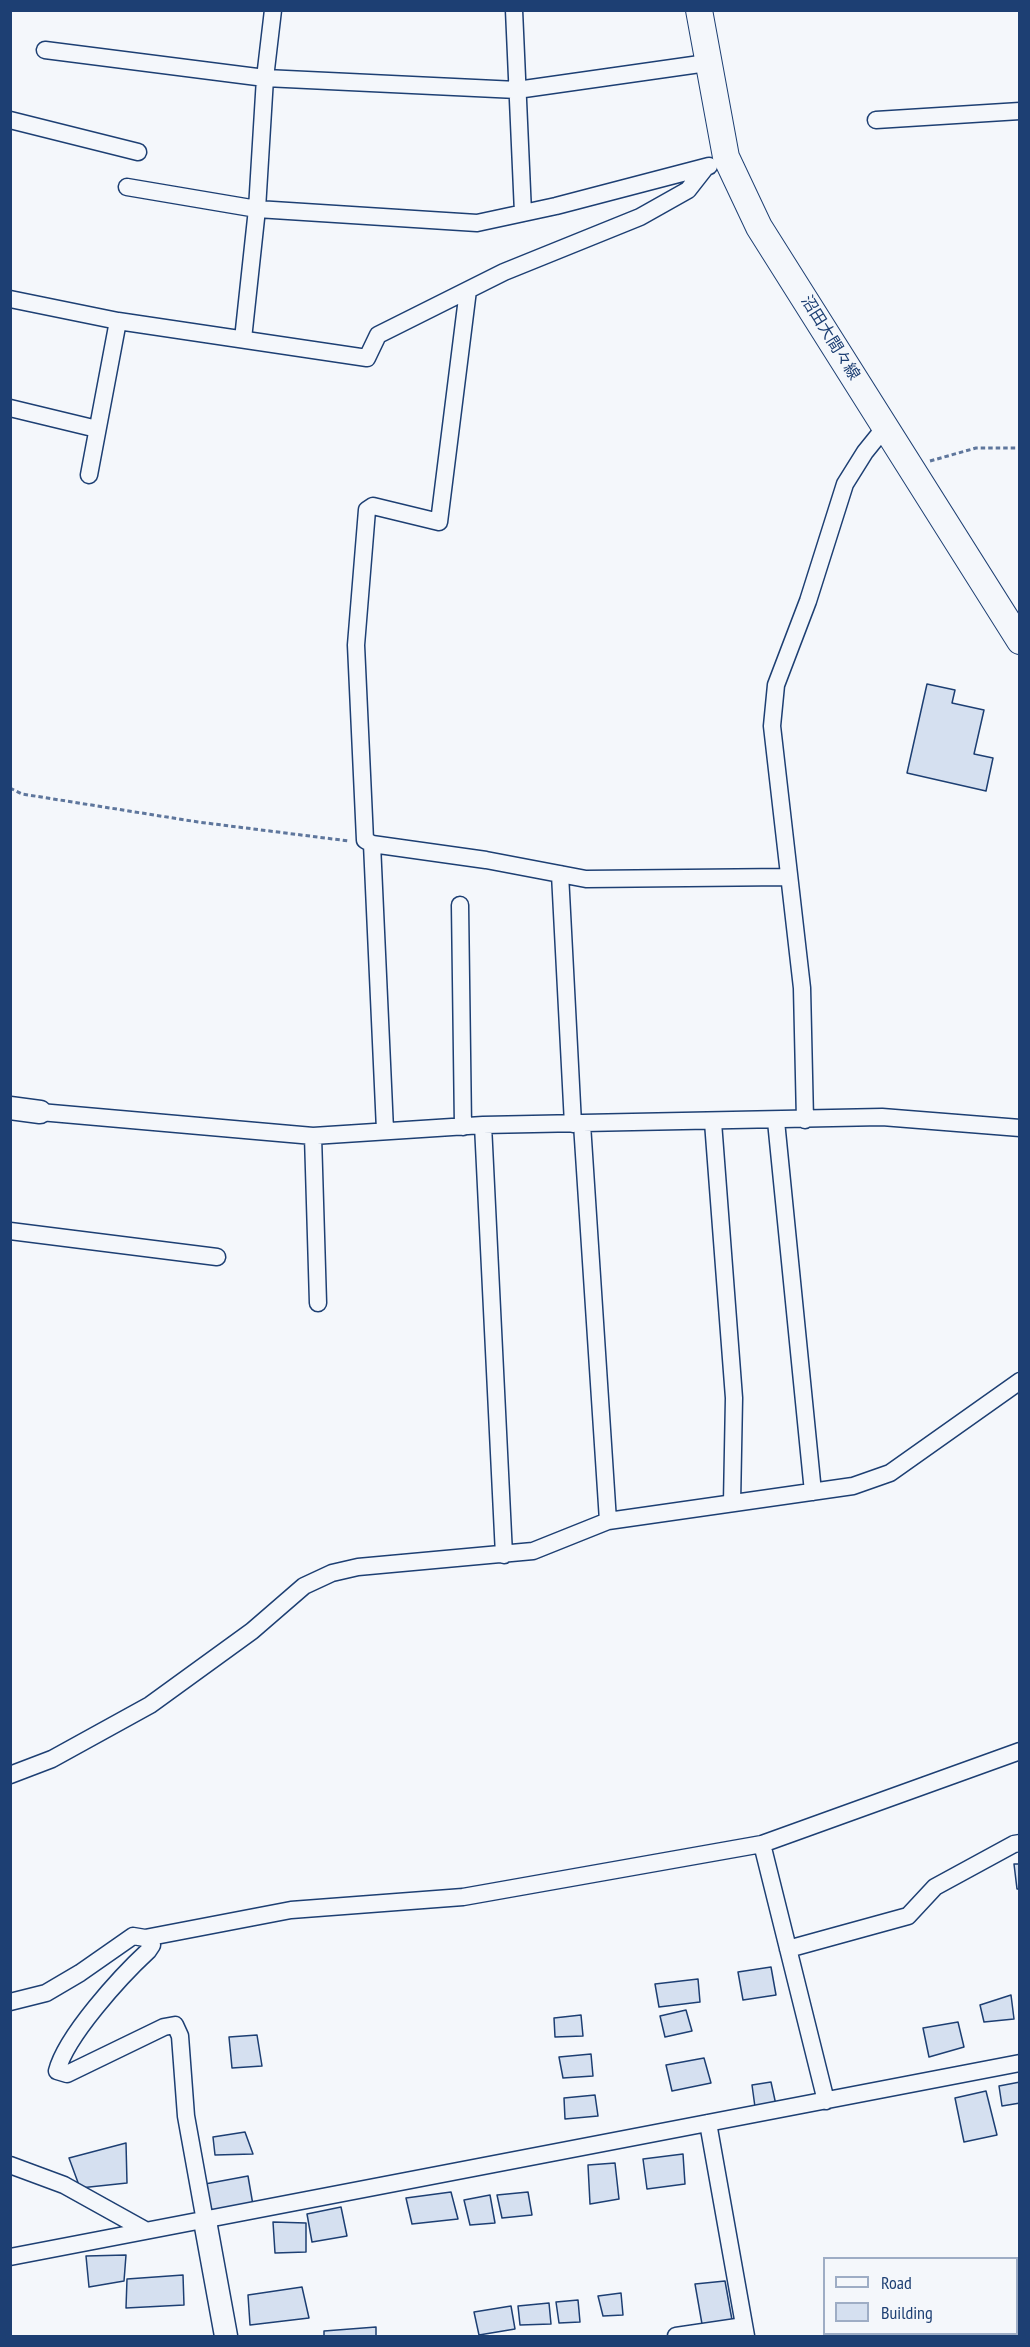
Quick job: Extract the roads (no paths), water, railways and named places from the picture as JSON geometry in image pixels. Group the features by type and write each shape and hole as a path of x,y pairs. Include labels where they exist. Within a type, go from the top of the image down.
{"main road":[{"name":"沼田大間々線","path":"699,10 707,63 716,162 886,426 1020,641"}],"street":[{"path":"243,339 257,209 265,78 273,10"},
{"path":"514,10 523,213"},
{"path":"45,50 265,78 517,90 707,63"},
{"path":"876,120 1020,111"},
{"path":"10,120 138,152"},
{"path":"127,187 257,209 477,223 716,162"},
{"path":"10,299 118,321 367,358 378,334 504,272 640,217 688,190 716,162"},
{"path":"468,290 439,522 373,506 367,510 356,645 364,840 372,844 486,860 586,879 788,877"},
{"path":"88,475 118,321"},
{"path":"10,408 97,429"},
{"path":"805,1120 802,988 772,726 776,685 808,601 845,484 865,452 886,426"},
{"path":"372,844 385,1130"},
{"path":"560,874 608,1521"},
{"path":"460,905 463,1126"},
{"path":"10,1108 313,1136 483,1125 776,1121 882,1117 1020,1128"},
{"path":"776,1121 813,1492"},
{"path":"713,1122 734,1398 732,1503"},
{"path":"483,1125 504,1555"},
{"path":"313,1136 318,1303"},
{"path":"10,1231 217,1257"},
{"path":"10,1775 52,1759 150,1705 252,1631 304,1586 322,1577 358,1567 533,1551 608,1521 853,1486 890,1473 1020,1382"},
{"path":"10,2002 46,1993 80,1973 133,1936 145,1938 291,1910 463,1897 762,1844 1020,1751"},
{"path":"788,1949 908,1916 935,1887 1014,1844 1020,1843"},
{"path":"762,1844 826,2101"},
{"path":"145,1938 152,1945 108,1992 64,2054 57,2072 67,2074 164,2027 175,2025 180,2036 186,2116 226,2337"},
{"path":"10,2257 1020,2063"},
{"path":"676,2337 745,2331 708,2123"},
{"path":"10,2165 64,2185 145,2230"}]}
